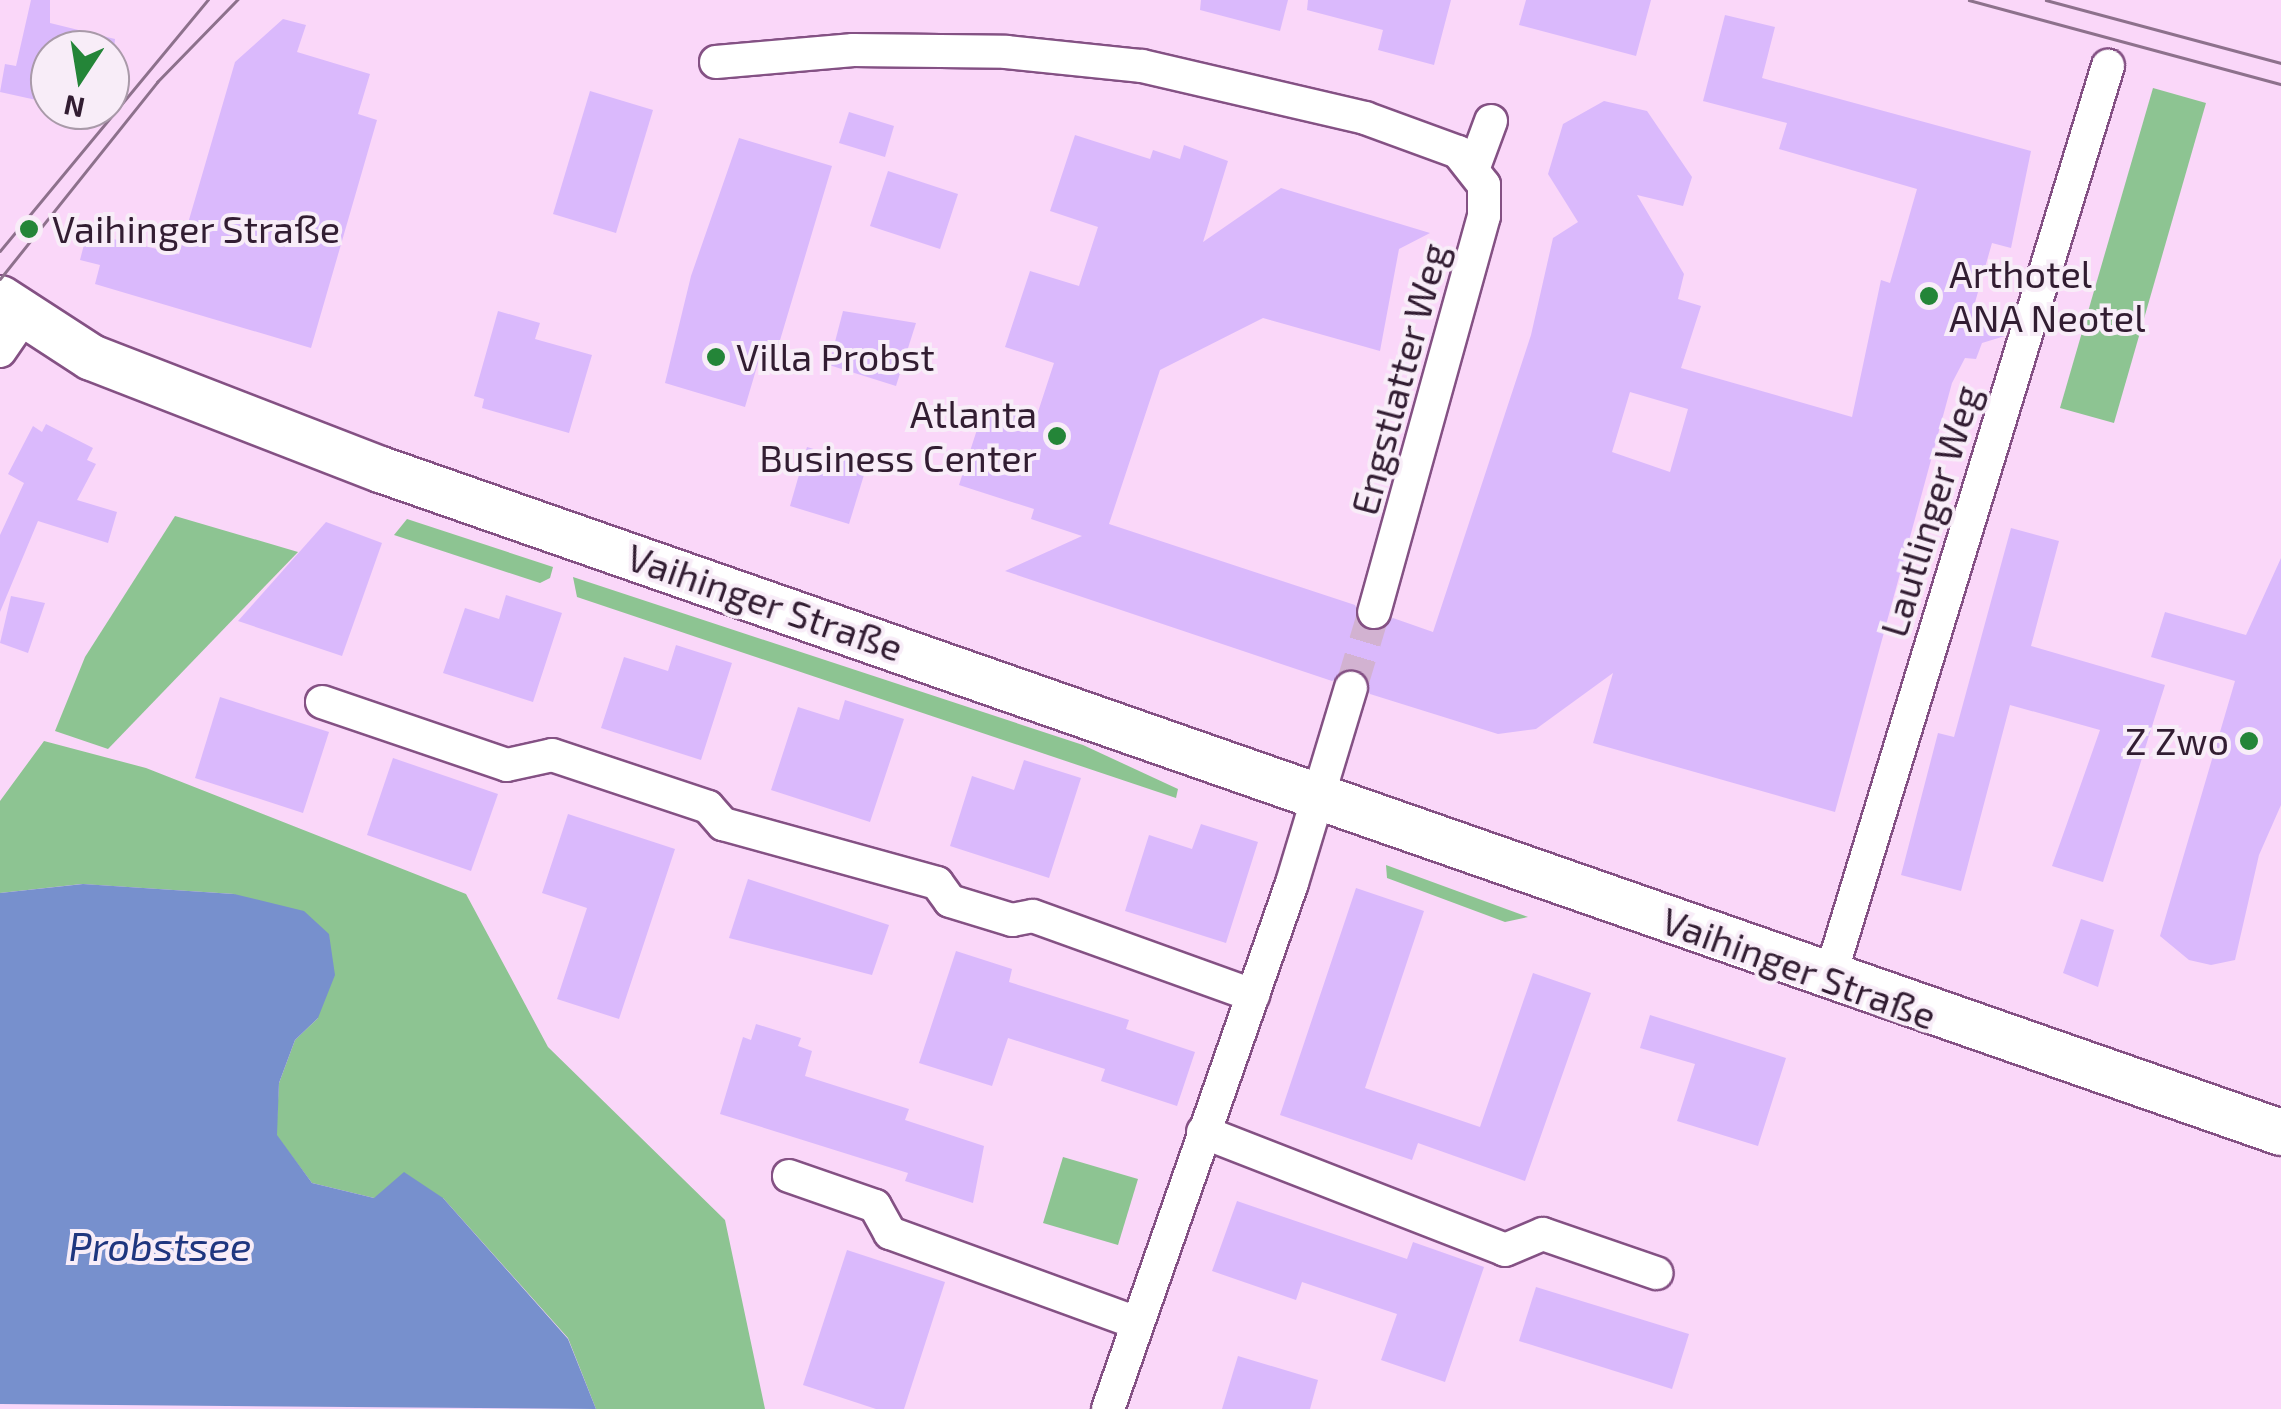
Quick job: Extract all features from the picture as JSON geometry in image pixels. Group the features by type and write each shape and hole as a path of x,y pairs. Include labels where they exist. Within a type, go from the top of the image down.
{"main road":[{"name":"Vaihinger Straße","path":"9,318 91,357 380,469 1828,980 2281,1132"}],"street":[{"path":"716,62 853,50 1006,52 1142,66 1366,118 1458,152 1474,167 1491,121"},
{"name":"Lautlinger Weg","path":"1828,980 2108,66"},
{"name":"Engstlatter Weg","path":"1374,612 1484,216 1484,185 1474,167"},
{"path":"1108,1409 1254,995 1350,688"},
{"path":"322,702 506,765 552,755 708,807 724,824 937,884 950,901 1012,920 1033,916 1254,995"},
{"path":"1203,1132 1505,1250 1543,1234 1656,1273"},
{"path":"789,1176 875,1206 890,1233 1137,1323"}],"green space":[{"path":"2153,88 2206,103 2114,423 2060,408"},
{"path":"175,516 298,552 108,749 55,731 85,657"},
{"path":"407,519 553,567 550,578 540,583 394,535"},
{"path":"573,577 1083,745 1178,789 1176,798 577,597"},
{"path":"44,741 146,768 466,894 548,1047 725,1220 765,1409 596,1409 568,1338 443,1198 374,1198 312,1183 276,1135 279,1083 295,1040 318,1018 234,894 82,884 0,893 0,801"},
{"path":"1386,865 1528,917 1505,922 1387,878"},
{"path":"1063,1157 1138,1179 1118,1245 1043,1223"}],"water":[{"name":"Probstsee","path":"83,884 234,894 304,911 329,934 335,975 318,1018 295,1040 279,1083 277,1135 312,1183 374,1198 404,1172 443,1198 568,1339 596,1409 0,1404 0,893"}],"building":[{"path":"31,0 50,0 50,23 78,30 30,30 30,99 0,92 5,64 16,66"},
{"path":"1201,0 1288,0 1280,31 1200,10"},
{"path":"1308,0 1451,0 1434,65 1378,50 1383,30 1307,10"},
{"path":"1526,0 1651,0 1636,56 1519,25"},
{"path":"1725,15 1775,27 1762,78 2031,151 2011,248 1992,243 1974,306 2005,336 1982,343 1976,359 1965,358 1952,383 1835,812 1593,743 1613,673 1536,729 1498,734 1370,694 1358,669 1332,681 1005,571 1082,536 1031,519 1034,509 959,485 985,405 1035,421 1054,363 1005,347 1030,271 1079,286 1098,227 1050,211 1075,135 1150,159 1153,150 1180,159 1184,145 1228,161 1203,242 1281,188 1430,233 1399,249 1380,351 1263,318 1160,370 1109,524 1355,605 1368,631 1393,618 1433,632 1531,335 1553,238 1578,222 1548,174 1563,124 1604,101 1647,111 1692,177 1683,206 1637,195 1684,274 1678,299 1701,306 1681,368 1852,417 1881,280 1890,283 1917,189 1779,149 1787,123 1703,101","holes":["1630,392 1688,409 1670,472 1612,452"]},
{"path":"283,19 306,25 297,52 370,74 358,114 377,120 311,348 95,284 100,265 80,260 87,233 179,254 235,62"},
{"path":"590,91 653,110 616,233 553,214"},
{"path":"849,112 894,126 885,157 839,143"},
{"path":"739,138 832,166 778,347 764,343 745,407 665,383 691,276"},
{"path":"888,171 958,194 940,249 870,226"},
{"path":"498,311 540,323 535,339 592,355 569,433 482,408 484,399 474,396"},
{"path":"843,311 916,323 896,386 829,365"},
{"path":"46,424 93,448 87,460 96,464 77,500 117,512 108,543 38,521 0,612 0,535 24,483 8,474 33,426 42,432"},
{"path":"807,447 867,465 849,524 790,506"},
{"path":"326,522 382,543 342,656 238,621"},
{"path":"2011,528 2059,541 2031,646 2165,685 2103,882 2052,866 2100,730 2010,705 1961,891 1901,875 1938,733 1954,737"},
{"name":"Z Zwo","path":"2281,558 2281,805 2259,855 2235,960 2211,965 2189,960 2160,936 2235,681 2151,657 2165,612 2246,635"},
{"path":"506,595 562,613 533,702 443,673 465,608 499,619"},
{"path":"11,596 45,603 28,653 0,643"},
{"path":"676,645 732,663 701,760 601,728 624,657 668,671"},
{"path":"220,697 329,732 303,813 195,778"},
{"path":"845,700 904,719 870,822 771,790 798,707 839,720"},
{"path":"393,758 498,794 471,871 367,835"},
{"path":"1024,760 1081,778 1049,878 950,846 972,776 1014,790"},
{"path":"568,814 675,849 619,1019 557,999 587,908 542,893"},
{"path":"1201,824 1258,842 1226,943 1125,911 1149,835 1192,849"},
{"path":"748,879 889,925 872,975 729,938"},
{"path":"1356,888 1424,911 1365,1088 1480,1127 1533,973 1591,993 1525,1181 1418,1143 1412,1160 1280,1115"},
{"path":"2081,919 2114,930 2098,987 2063,973"},
{"path":"956,951 1012,969 1009,982 1129,1020 1126,1029 1195,1052 1177,1106 1101,1081 1105,1069 1008,1038 992,1086 919,1063"},
{"path":"1650,1015 1786,1058 1758,1146 1677,1121 1695,1064 1640,1048"},
{"path":"756,1024 801,1038 798,1046 812,1051 805,1076 909,1109 905,1120 984,1146 973,1203 905,1181 908,1173 720,1114 743,1037 751,1040"},
{"path":"1237,1201 1407,1259 1413,1242 1484,1267 1445,1382 1381,1360 1397,1314 1302,1282 1296,1300 1212,1271"},
{"path":"847,1250 945,1282 904,1409 876,1409 803,1385"},
{"path":"1536,1287 1689,1334 1672,1389 1519,1341"},
{"path":"1238,1356 1318,1380 1310,1409 1222,1409"}],"tunnel":[{"path":"1351,688 1374,612"}],"tram line":[{"path":"0,251 208,0"},
{"path":"0,279 157,82 237,0"},
{"path":"1969,0 2281,84"},
{"path":"2046,0 2281,63"}],"place":[{"name":"Vaihinger Straße","path":"29,229"},
{"name":"Arthotel ANA Neotel","path":"1929,296"},
{"name":"Villa Probst","path":"716,357"},
{"name":"Atlanta Business Center","path":"1057,436"},
{"name":"Z Zwo","path":"2249,741"}]}
